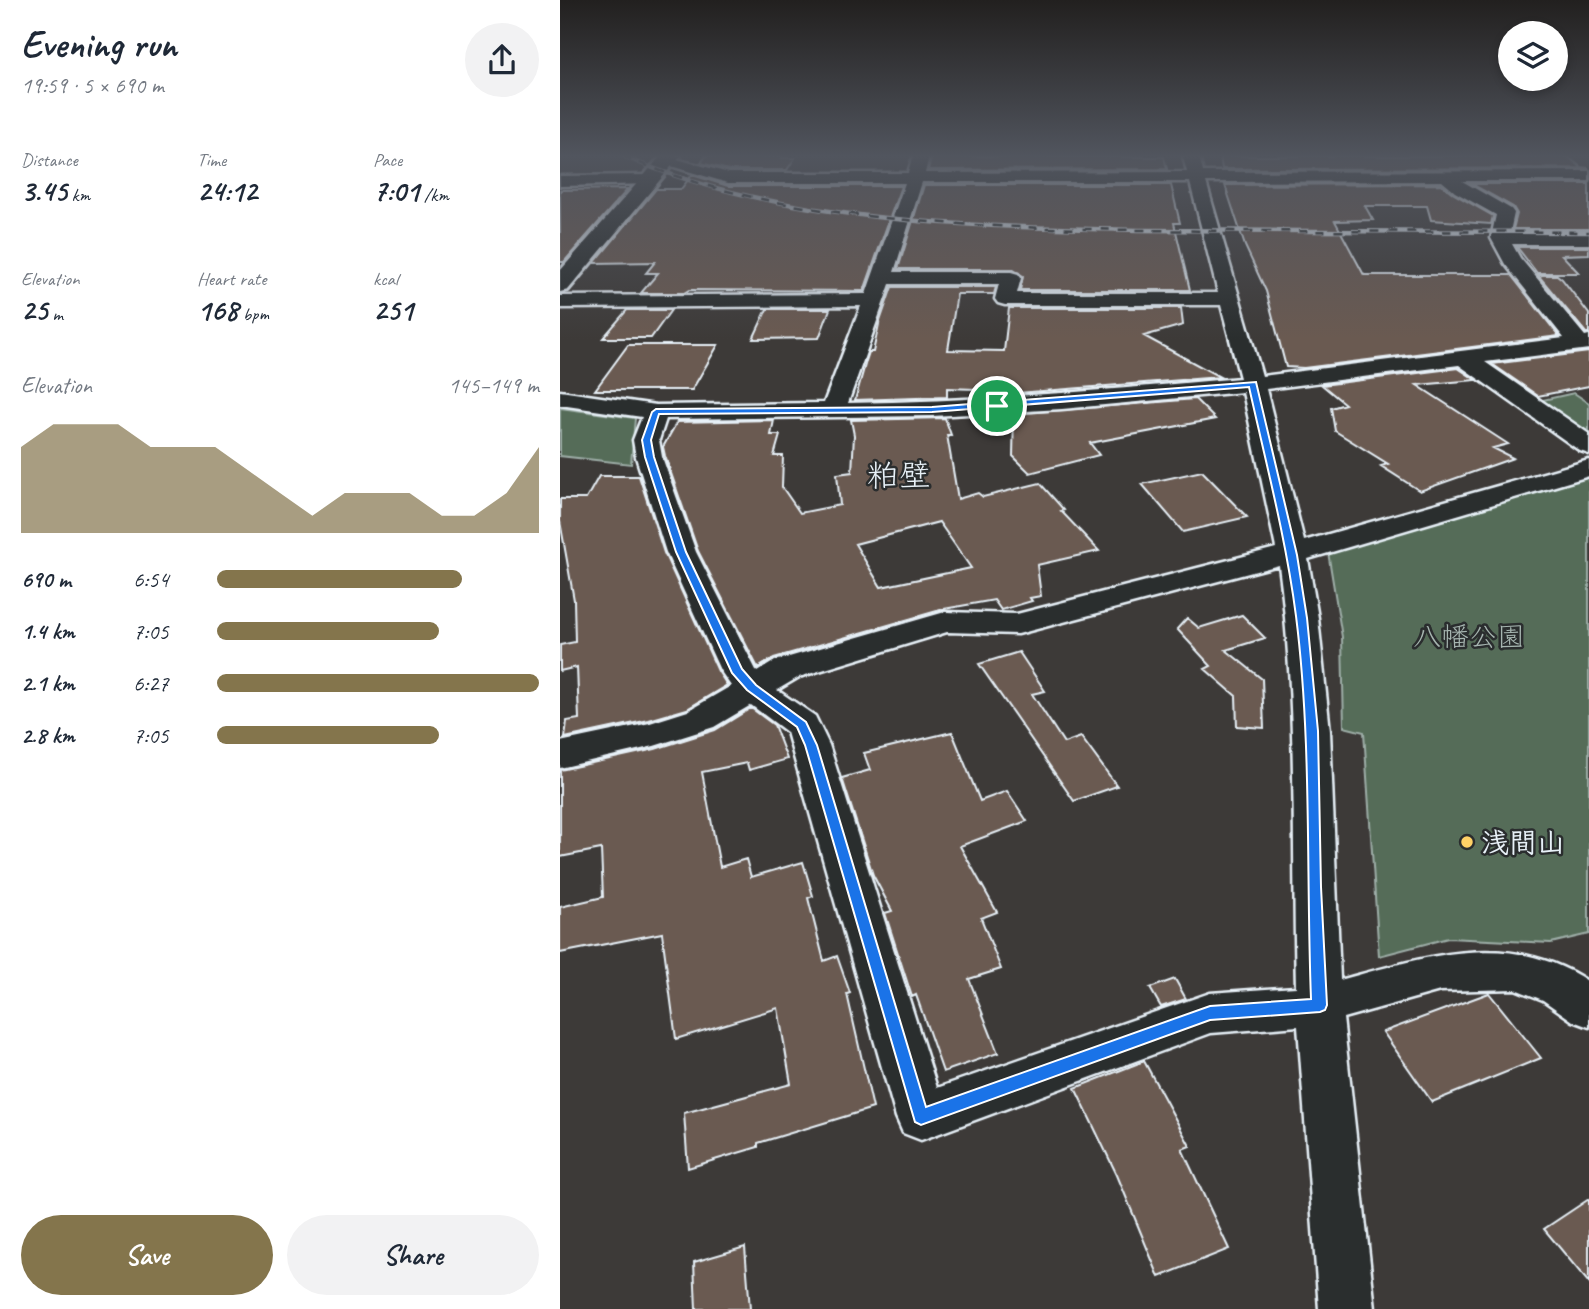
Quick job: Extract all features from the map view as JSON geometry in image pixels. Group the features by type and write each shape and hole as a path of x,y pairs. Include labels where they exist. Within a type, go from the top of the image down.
{"main road":[{"path":"560,285 616,217"}],"street":[{"path":"834,408 904,217"},
{"path":"1209,217 1253,384 1292,555 1302,618 1312,731 1314,887 1320,1005 1347,1309"},
{"path":"1504,217 1502,230 1512,260 1584,343"},
{"path":"1502,230 1589,223"},
{"path":"1502,230 1589,239"},
{"path":"1512,260 1538,259"},
{"path":"882,278 1012,278 1005,299 1232,299"},
{"path":"560,302 874,300"},
{"path":"560,398 656,412 932,409 1062,402 1253,384 1584,343"},
{"path":"1464,358 1589,446"},
{"path":"656,412 646,440 649,457 681,552 737,670 751,688 802,724 811,745 921,1117 1210,1013 1320,1005 1440,972 1516,970 1559,986 1589,1007"},
{"path":"560,755 654,734 701,719 787,669 945,622 1018,624 1256,560 1292,555 1589,468"}],"green space":[{"path":"1574,393 1589,403 1589,440 1534,402"},
{"path":"560,408 635,418 631,464 560,456"},
{"name":"八幡公園","path":"1589,472 1589,934 1551,943 1448,938 1379,956 1364,732 1344,727 1342,637 1328,552"}],"building":[{"path":"560,217 603,217 564,262 560,262"},
{"path":"632,217 890,217 864,291 689,290 684,293 641,293 658,273 646,273 655,262 594,263"},
{"path":"914,217 1179,217 1180,223 1174,223 1190,290 1020,290 1023,276 1012,269 898,269"},
{"path":"1236,217 1371,217 1373,220 1335,221 1364,275 1511,275 1559,336 1304,368 1286,367 1266,291 1245,246"},
{"path":"1430,217 1493,217 1491,224 1431,220"},
{"path":"1516,217 1589,217 1589,229 1513,229"},
{"path":"1517,247 1589,247 1589,254 1562,255 1579,273 1537,273"},
{"path":"1538,275 1557,275 1562,279 1589,314 1589,333 1586,333"},
{"path":"892,287 996,287 994,294 957,294 948,350 1004,351 1009,308 1181,308 1183,325 1144,336 1220,377 1006,394 1006,390 947,388 947,397 855,400 869,352 873,352"},
{"path":"767,309 830,309 819,338 753,339"},
{"path":"627,310 671,310 651,338 603,338"},
{"path":"628,345 718,345 692,390 595,390"},
{"path":"1589,352 1589,386 1538,396 1492,364"},
{"path":"1458,368 1476,380 1417,385 1508,444 1493,448 1513,458 1420,491 1381,466 1388,464 1335,431 1331,408 1345,404 1322,385"},
{"path":"1195,399 1215,419 1090,443 1099,455 1030,473 1013,456 1014,414"},
{"path":"945,418 951,435 947,435 958,499 978,493 983,497 1040,483 1064,510 1061,511 1099,551 1037,565 1041,596 1030,598 1032,601 1001,610 994,600 944,609 774,658 758,668 698,551 663,447 677,422 774,420 771,435 780,435 774,456 783,456 782,487 800,513 840,505 837,474 852,472 854,435 851,420","holes":["939,522 971,568 881,587 855,544"]},
{"path":"1202,471 1247,517 1183,532 1142,484"},
{"path":"599,476 639,476 664,553 727,685 687,709 565,738 567,721 579,719 577,667 560,671 560,645 575,642 574,600 560,521 560,499 586,499"},
{"path":"1242,615 1265,638 1226,650 1262,679 1264,728 1237,726 1236,696 1205,669 1211,666 1177,629 1187,618 1199,628"},
{"path":"1019,652 1045,691 1032,694 1064,743 1081,737 1117,786 1074,801 979,664"},
{"path":"751,708 774,725 787,759 749,770 747,763 702,772 720,867 746,859 751,877 803,862 813,896 808,898 824,961 837,956 850,993 847,994 873,1108 758,1143 758,1147 688,1168 684,1113 791,1084 778,1008 676,1039 662,933 560,953 560,907 603,897 601,849 560,857 560,770 655,749 715,730"},
{"path":"952,732 980,801 1007,791 1027,821 960,846 997,912 981,918 1001,969 969,979 998,1053 943,1072 916,995 912,997 885,913 892,911 873,875 842,778 870,770 864,753"},
{"path":"1175,979 1186,999 1161,1007 1150,988"},
{"path":"1489,993 1541,1058 1432,1102 1383,1032"},
{"path":"1144,1061 1190,1146 1182,1149 1229,1249 1159,1277 1117,1175 1075,1088"},
{"path":"1589,1199 1589,1283 1544,1229"},
{"path":"745,1247 750,1309 696,1309 694,1262"}],"railway":[{"path":"877,217 1010,227 1139,230 1589,232"}],"place":[{"name":"浅間山","path":"1467,842"}],"district":[{"name":"粕壁","path":"899,475"}],"route":[{"path":"1253,384 1292,555 1302,618 1312,731 1314,887 1320,1005 1210,1013 921,1117 811,745 802,724 751,688 737,670 681,552 649,457 646,440 656,412 997,406 1253,384"}]}
